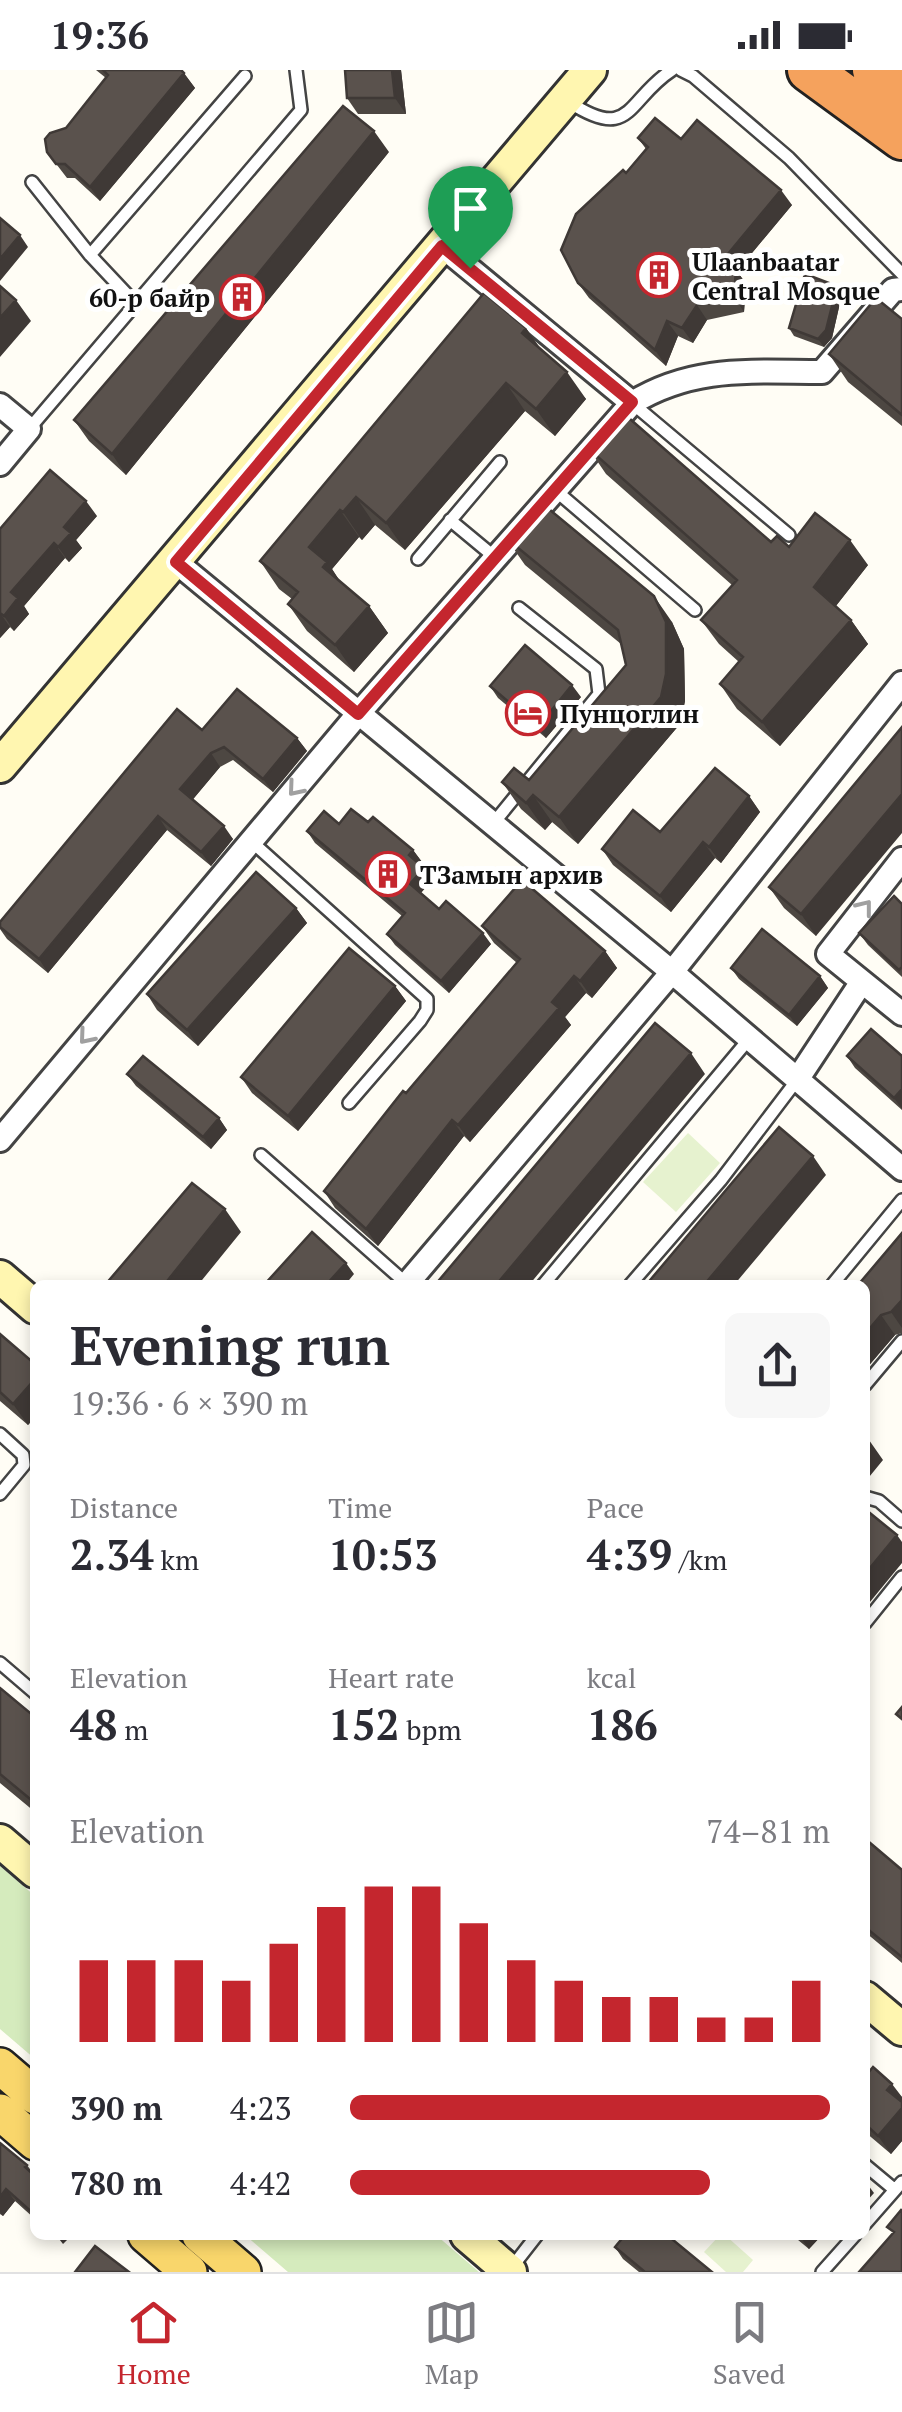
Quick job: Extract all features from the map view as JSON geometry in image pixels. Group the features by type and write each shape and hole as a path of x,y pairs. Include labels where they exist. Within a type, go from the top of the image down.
{"highway":[{"path":"809,70 902,90"},
{"path":"861,84 902,138"}],"main road":[{"path":"0,2066 30,2092"},
{"path":"0,2112 30,2138"},
{"path":"152,2240 190,2272"},
{"path":"206,2240 244,2272"}],"street":[{"path":"0,766 590,70"},
{"path":"861,84 902,161"},
{"path":"442,246 632,402"},
{"path":"0,1140 358,714 632,402 686,377 720,372 822,372 893,290 902,288"},
{"path":"0,405 29,429 4,455"},
{"path":"176,562 672,972 902,1170"},
{"path":"409,1280 672,972 902,683"},
{"path":"902,859 828,954 902,1014"},
{"path":"797,1080 862,983"},
{"path":"0,1278 30,1302"},
{"path":"0,1841 30,1866"},
{"path":"870,2002 902,2029"},
{"path":"472,2240 509,2272"}],"lane":[{"path":"29,429 301,110 296,70"},
{"path":"566,99 593,118 609,121 628,113 672,70"},
{"path":"681,70 789,158 902,274"},
{"path":"90,255 245,76"},
{"path":"32,182 90,255 136,304"},
{"path":"632,402 789,535"},
{"path":"418,559 500,462"},
{"path":"555,490 695,610"},
{"path":"450,520 497,559"},
{"path":"492,824 599,694 596,669 519,608"},
{"path":"252,841 428,1000 420,1021 349,1103"},
{"path":"547,1280 749,1040"},
{"path":"634,1280 721,1180 797,1080"},
{"path":"261,1155 402,1280"},
{"path":"836,1280 902,1200"},
{"path":"870,1379 902,1341"},
{"path":"0,1434 23,1456 24,1466 0,1494"},
{"path":"870,1498 879,1501 902,1521"},
{"path":"870,1617 902,1577"},
{"path":"0,1662 30,1689"},
{"path":"870,2168 899,2186 870,2218"},
{"path":"509,2272 533,2240"},
{"path":"822,2272 851,2240"}],"green space":[{"path":"688,1133 720,1163 676,1212 643,1182"},
{"path":"0,1866 30,1892 30,2055 0,2029"},
{"path":"251,2240 442,2240 479,2272 288,2272"},
{"path":"715,2240 731,2240 753,2260 743,2272 726,2272 704,2252"}],"building":[{"path":"103,70 184,73 90,187 65,164 56,164 47,152 45,139 66,128 108,75"},
{"path":"345,70 392,70 395,98 347,98"},
{"path":"343,106 374,131 112,454 74,420"},
{"path":"655,118 681,139 697,120 781,190 727,255 736,269 734,297 697,305 682,328 667,321 655,350 578,283 561,250 576,214 623,170 626,173 648,147 638,138"},
{"path":"0,218 20,235 0,259"},
{"path":"805,274 837,286 826,330 818,339 789,328"},
{"path":"0,286 16,300 0,318"},
{"path":"484,293 526,328 522,333 567,372 536,409 506,383 386,523 356,497 343,512 340,510 309,547 327,562 323,567 369,606 335,645 288,604 298,592 260,561"},
{"path":"876,298 902,319 902,415 829,354"},
{"path":"622,412 771,542 777,536 789,547 815,513 850,540 814,587 851,620 762,722 720,684 743,657 701,620 737,580 589,449"},
{"path":"50,470 86,501 64,527 71,533 58,547 54,543 11,592 18,598 4,616 0,613 0,529"},
{"path":"538,500 654,596 666,622 666,674 661,697 559,817 533,795 526,803 502,782 514,768 529,780 626,665 618,630 506,538"},
{"path":"525,645 572,685 538,727 490,686"},
{"path":"237,689 297,738 263,779 224,747 211,753 180,789 224,826 201,852 158,816 39,959 0,927 0,922 177,709 202,730"},
{"path":"902,727 902,794 801,914 769,887"},
{"path":"715,768 749,796 709,847 703,842 660,896 602,849 633,810 660,832"},
{"path":"351,809 368,822 373,817 413,850 409,855 424,868 410,884 439,909 446,901 483,933 441,981 387,934 405,913 307,831 324,811 339,824"},
{"path":"256,872 296,908 187,1030 147,994"},
{"path":"522,880 605,951 580,981 574,976 552,1002 559,1008 458,1125 452,1120 366,1229 324,1191 403,1091 406,1093 520,959 482,926"},
{"path":"894,896 902,904 899,970 859,933"},
{"path":"762,929 820,976 789,1015 731,968"},
{"path":"349,948 395,986 288,1116 241,1077"},
{"path":"655,1023 691,1053 500,1280 439,1280"},
{"path":"871,1029 902,1056 902,1089 894,1098 847,1056"},
{"path":"143,1056 219,1118 203,1137 127,1074"},
{"path":"779,1127 813,1156 708,1280 650,1280"},
{"path":"192,1183 225,1209 168,1280 109,1280"},
{"path":"312,1232 346,1263 331,1280 269,1280"},
{"path":"902,1233 902,1300 870,1328 870,1280 862,1280"},
{"path":"0,1334 30,1360 30,1385 13,1404 0,1392"},
{"path":"870,1513 897,1535 870,1568"},
{"path":"0,1688 30,1713 30,1799 0,1774"},
{"path":"870,1843 902,1870 902,1957 870,1931"},
{"path":"873,2067 892,2084 887,2090 902,2102 902,2108 878,2136 870,2129"},
{"path":"0,2143 30,2172 30,2211 6,2189 0,2197"},
{"path":"901,2210 902,2272 859,2272 894,2232 887,2227"},
{"path":"621,2240 673,2240 712,2272 645,2272 615,2247"},
{"path":"95,2246 129,2272 75,2272"}],"place":[{"name":"Ulaanbaatar Central Mosque","path":"659,275"},
{"name":"60-р байр","path":"242,297"},
{"name":"Пунцоглин","path":"528,713"},
{"name":"ТЗамын архив","path":"388,874"}],"route":[{"path":"442,246 470,268 632,402 358,714 176,562 442,246"}]}
